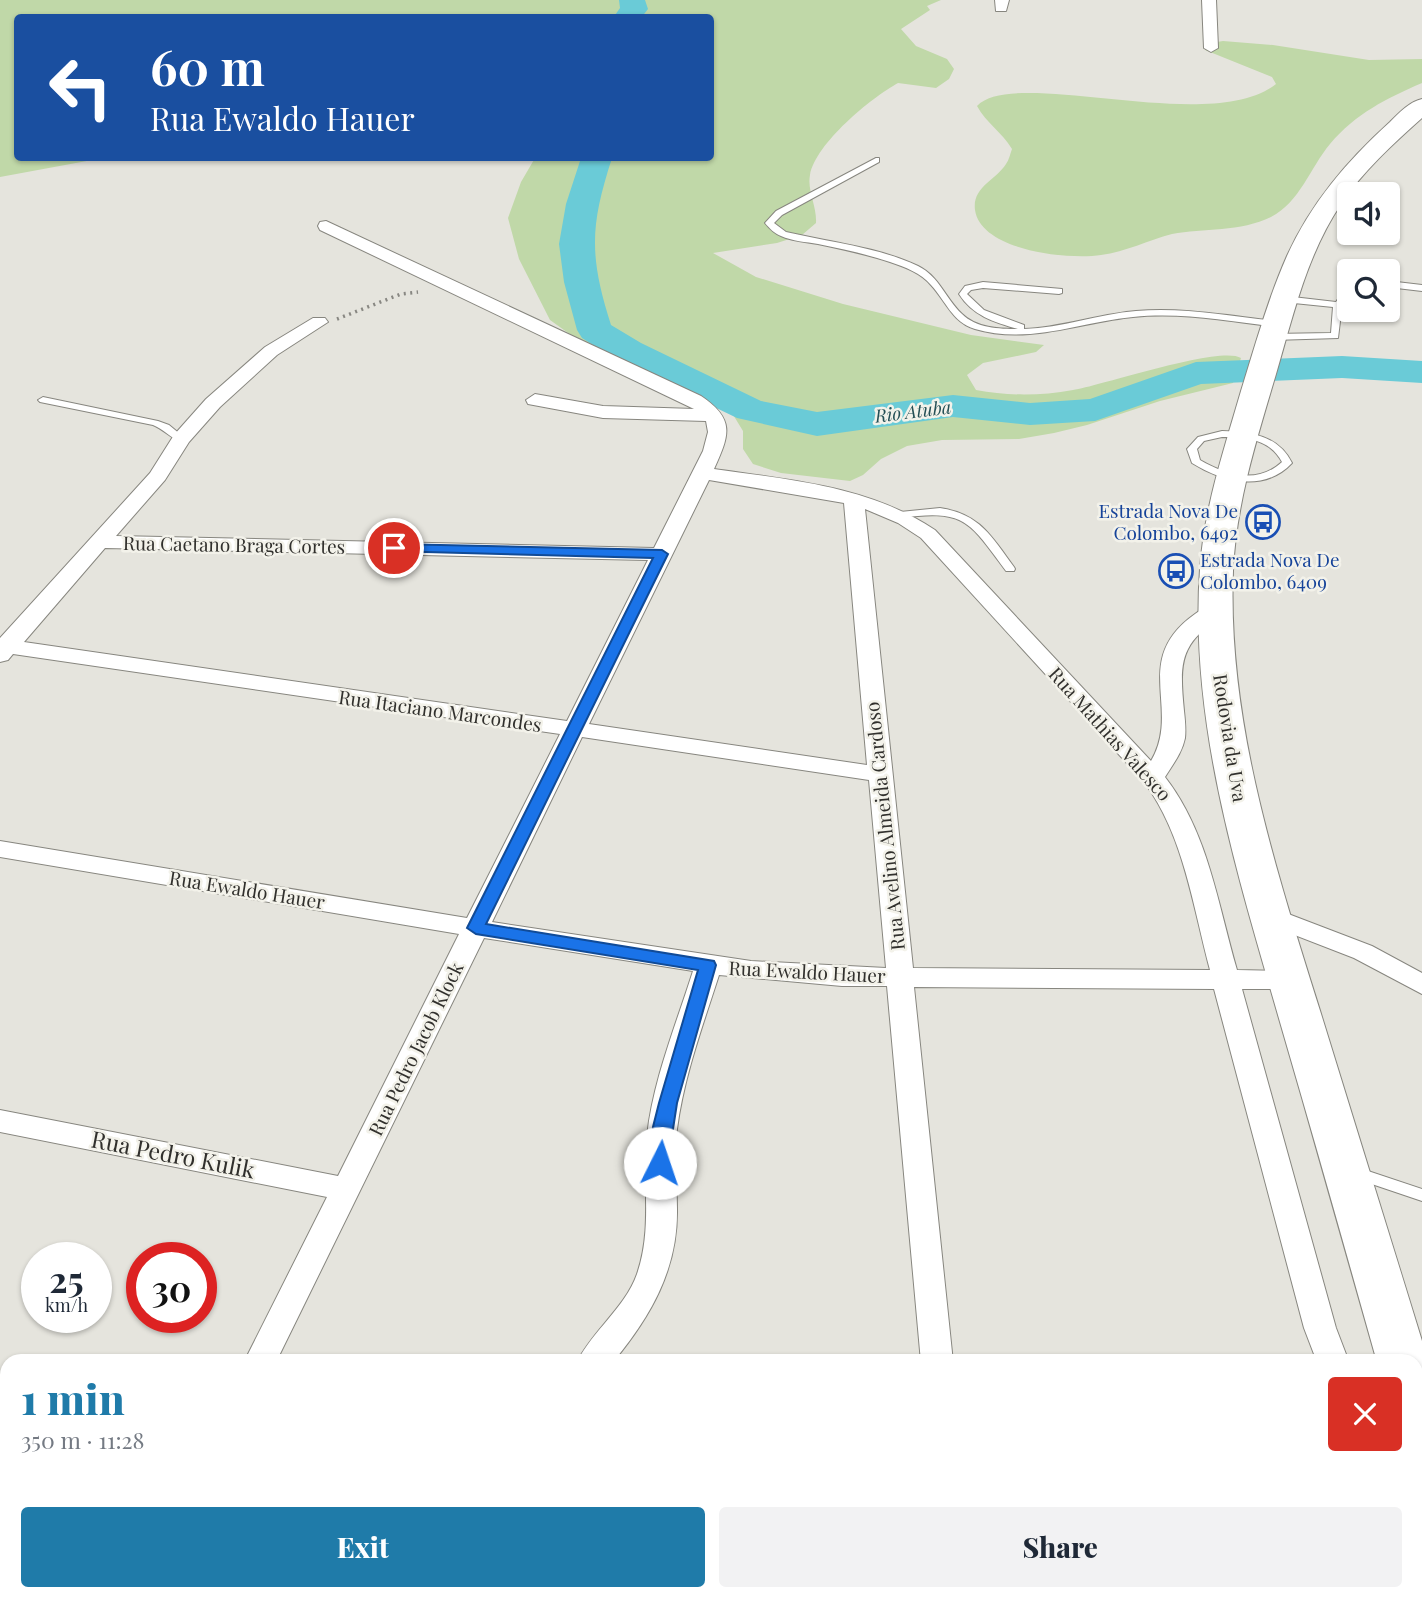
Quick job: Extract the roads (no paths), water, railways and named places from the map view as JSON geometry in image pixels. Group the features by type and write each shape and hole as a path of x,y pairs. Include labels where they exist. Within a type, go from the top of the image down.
{"highway":[{"name":"Rodovia da Uva","path":"1401,1354 1270,915 1228,746 1221,702 1216,608 1220,534 1232,478 1284,299 1312,232 1328,205 1352,173 1422,106"}],"street":[{"path":"1209,0 1212,48"},
{"path":"326,226 675,391 706,407 714,415"},
{"path":"2,649 158,476 181,439 213,403 286,341 319,322"},
{"path":"535,400 603,412 714,415"},
{"name":"Rua Pedro Jacob Klock","path":"264,1354 702,472 717,440 718,423 714,415"},
{"name":"Rua Mathias Valesco","path":"702,472 854,500 900,515 928,534 1153,777 1172,802 1185,830 1320,1328 1330,1354"},
{"name":"Rua Avelino Almeida Cardoso","path":"854,500 936,1354"},
{"name":"Rua Caetano Braga Cortes","path":"100,542 662,554"},
{"path":"1153,777 1174,737 1171,666 1174,650 1182,635 1216,608"},
{"name":"Rua Itaciano Marcondes","path":"2,649 880,774"},
{"name":"Rua Ewaldo Hauer","path":"0,849 708,965 797,975 1289,980"},
{"path":"1270,915 1363,951 1422,985"},
{"path":"599,1354 639,1305 656,1264 662,1214 660,1163 663,1127 708,965"},
{"name":"Rua Pedro Kulik","path":"0,1121 346,1189"}],"lane":[{"path":"876,160 779,213 769,223 783,233 905,264 927,275 960,320 990,330 1040,333 1134,314 1180,314 1272,338 1335,336 1337,315"},
{"path":"1040,333 993,318 969,305 963,293 968,288 983,285 1059,291"},
{"path":"1400,285 1422,288"},
{"path":"1284,299 1337,305"},
{"path":"43,400 155,423 166,427 181,439"},
{"path":"1222,433 1243,433 1268,441 1283,451 1287,463 1278,473 1260,479 1232,478 1211,472 1195,461 1192,449 1202,439 1222,433"},
{"path":"900,515 929,510 960,513 979,528 1010,569"},
{"path":"1346,1169 1422,1195"}],"waterway":[{"name":"Rio Atuba","path":"630,14 634,9 632,0"},
{"name":"Rio Atuba","path":"595,161 582,204 576,244 581,282 595,330 628,351 750,410 817,424 953,406 1030,414 1095,410 1196,373 1342,367 1422,372"}],"place":[{"name":"Estrada Nova De Colombo, 6492","path":"1263,522"},
{"name":"Estrada Nova De Colombo, 6409","path":"1176,571"}]}
